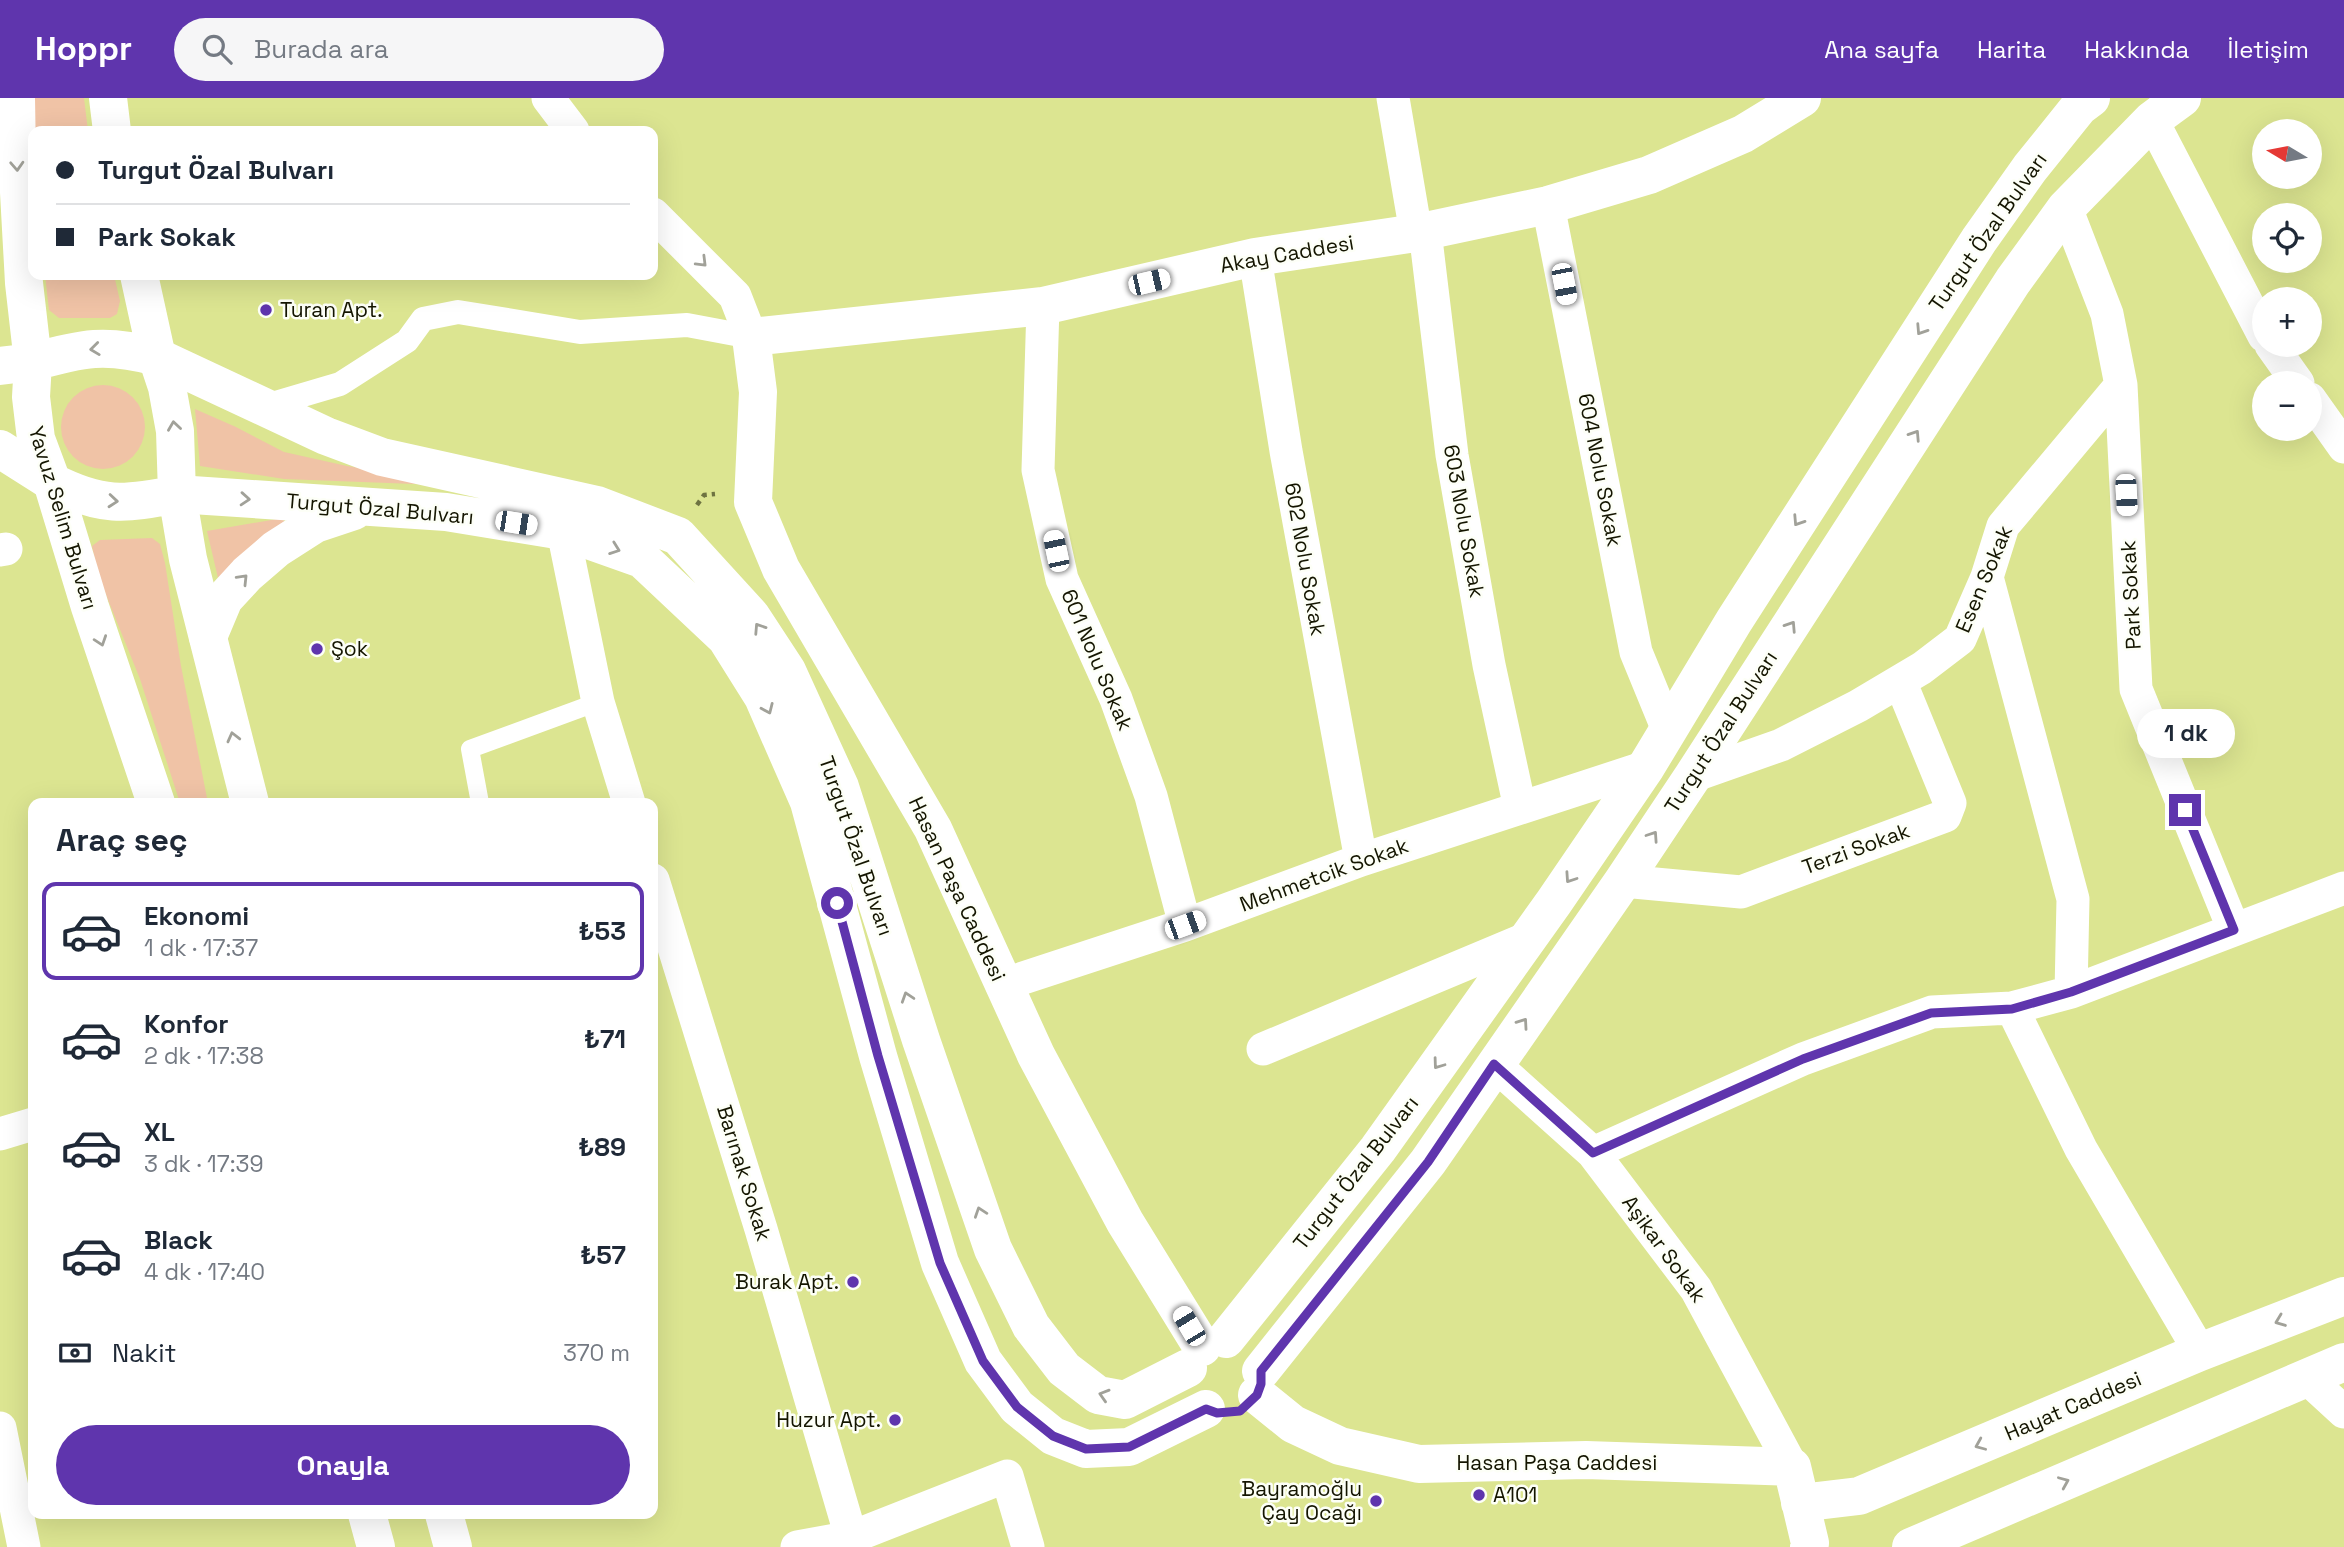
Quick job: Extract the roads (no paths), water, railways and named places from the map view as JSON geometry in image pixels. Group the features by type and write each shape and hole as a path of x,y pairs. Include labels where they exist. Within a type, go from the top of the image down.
{"street":[{"name":"Yavuz Selim Bulvarı","path":"16,98 16,156 24,283 16,364 31,397 36,439 154,798"},
{"path":"108,98 111,126"},
{"path":"548,98 569,126"},
{"name":"603 Nolu Sokak","path":"1393,98 1421,232 1452,454 1489,665 1520,808"},
{"name":"Akay Caddesi","path":"751,337 1043,306 1255,257 1421,232 1548,205 1649,175 1743,134 1802,98"},
{"name":"Turgut Özal Bulvarı","path":"0,449 79,496 113,503 177,494 446,512 564,515 597,505 678,536 751,616 787,671 840,787 920,1040 993,1248 1031,1326 1064,1369 1098,1395 1125,1400 1205,1352 1378,1149 1646,767 1734,621 1979,240 2030,168 2079,107 2091,98"},
{"name":"Turgut Özal Bulvarı","path":"1259,1383 1428,1162 1623,881 2013,281 2066,208 2167,109"},
{"path":"2167,109 2252,308"},
{"name":"604 Nolu Sokak","path":"1548,205 1636,652 1668,730"},
{"name":"Park Sokak","path":"2066,208 2107,314 2121,384 2136,689 2234,930"},
{"path":"658,219 736,296 751,337"},
{"name":"602 Nolu Sokak","path":"1255,257 1286,451 1361,860"},
{"path":"140,280 157,356 167,387 175,431 177,494 188,558 249,798"},
{"name":"601 Nolu Sokak","path":"1043,306 1038,470 1062,579 1116,699 1151,796 1185,925"},
{"path":"262,407 340,384 407,341 423,319 458,312 580,332 687,325 751,337"},
{"name":"Hasan Paşa Caddesi","path":"751,337 758,392 753,502 781,569 933,829 1036,1055 1125,1222 1205,1352"},
{"name":"Turgut Özal Bulvarı","path":"16,364 67,352 105,347 126,348 157,356 326,436 382,457 564,515 642,559 726,638 763,697 809,802 878,1056 940,1263 983,1361 1017,1407 1053,1436 1086,1449 1129,1447 1206,1409"},
{"name":"Esen Sokak","path":"1693,776 1781,745 1858,706 1922,668 1960,639 1987,577 2003,526 2121,384"},
{"path":"2322,417 2344,447"},
{"path":"208,637 224,599 276,549 315,524 366,507"},
{"path":"564,515 598,702 627,798"},
{"path":"1987,577 2073,899 2071,992"},
{"name":"Terzi Sokak","path":"1623,881 1741,892 1945,816 1950,803 1900,681"},
{"name":"Mehmetcik Sokak","path":"1002,985 1185,925 1361,860 1646,767"},
{"path":"1593,1153 1803,1059 1931,1013 2012,1009 2071,992 2344,888"},
{"name":"Barınak Sokak","path":"658,896 761,1229 853,1542"},
{"path":"1263,1049 1528,938"},
{"path":"2012,1009 2081,1149 2200,1352"},
{"name":"Aşikar Sokak","path":"1494,1064 1593,1153 1696,1289 1792,1467"},
{"path":"0,1134 28,1126"},
{"name":"Hayat Caddesi","path":"1800,1503 1859,1496 2200,1352 2344,1296"},
{"path":"1238,1342 1249,1349 1257,1359 1259,1383 1240,1411 1217,1413 1196,1402 1190,1391 1205,1352 1238,1342"},
{"path":"1912,1547 2344,1362"},
{"path":"2307,1378 2344,1412"},
{"name":"Hasan Paşa Caddesi","path":"1259,1383 1293,1424 1340,1446 1419,1464 1586,1460 1792,1467"},
{"path":"0,1428 24,1547"},
{"path":"1792,1467 1808,1546"},
{"path":"797,1547 853,1542 1007,1476 1028,1547"},
{"path":"368,1519 376,1547"},
{"path":"445,1519 453,1547"}],"lane":[{"path":"479,798 470,750 598,702"}],"place":[{"name":"Turan Apt.","path":"266,310"},
{"name":"Şok","path":"317,649"},
{"name":"Burak Apt.","path":"853,1282"},
{"name":"Huzur Apt.","path":"895,1420"},
{"name":"A101","path":"1479,1495"},
{"name":"Bayramoğlu Çay Ocağı","path":"1376,1501"}]}
